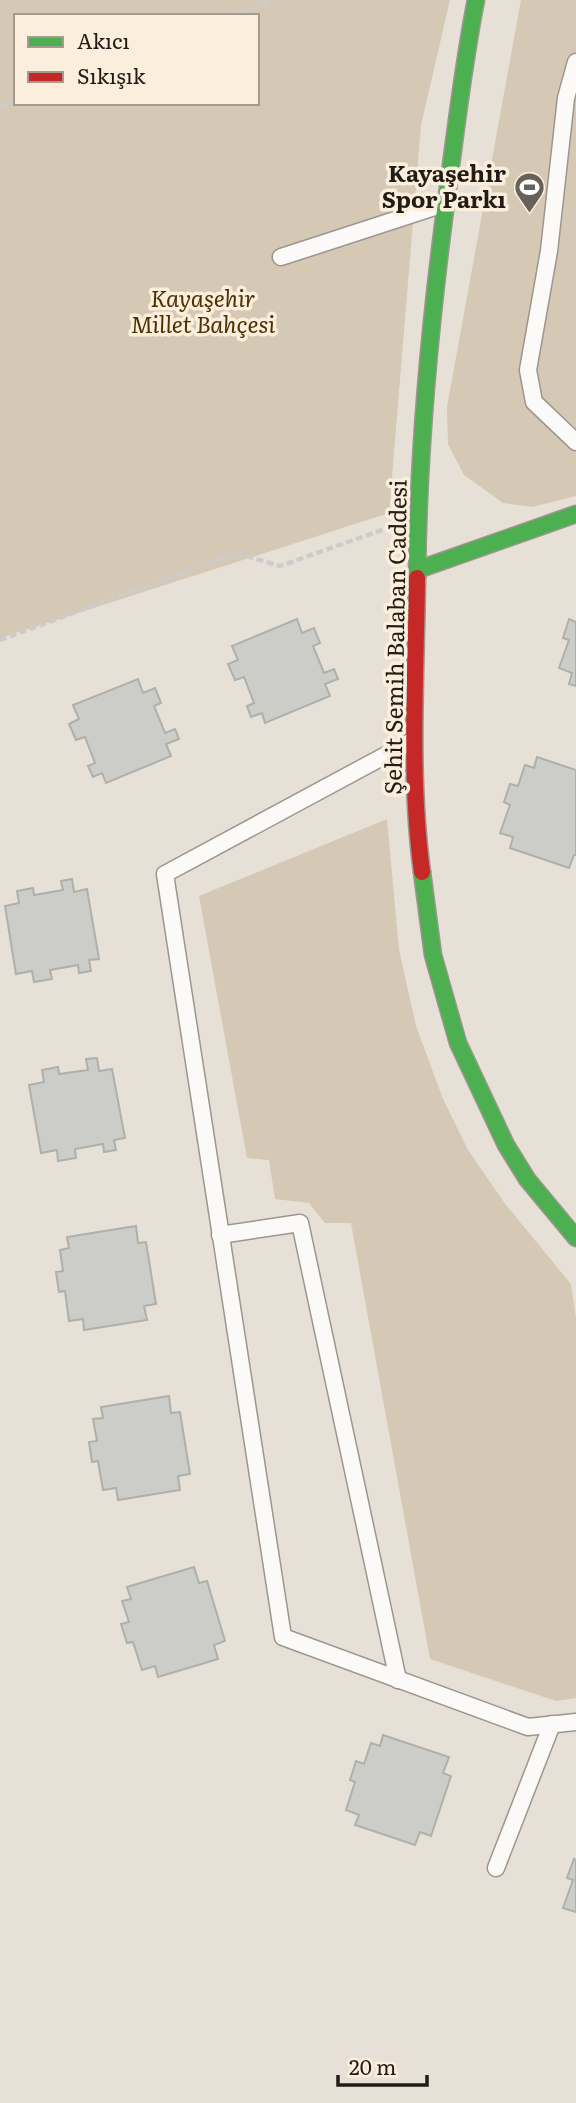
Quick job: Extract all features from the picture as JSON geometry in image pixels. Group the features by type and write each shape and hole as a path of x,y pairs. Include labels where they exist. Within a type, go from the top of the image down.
{"street":[{"name":"Şehit Semih Balaban Caddesi","path":"476,0 466,51 430,326 418,517 415,740 418,845 433,955 458,1044 506,1145 527,1179 576,1238"},
{"path":"417,570 576,514"}],"lane":[{"path":"576,63 566,98 549,251 527,370 534,402 576,442"},
{"path":"281,257 446,203"},
{"path":"415,740 165,874 283,1637 528,1727 576,1722"},
{"path":"220,1235 300,1223 398,1680"},
{"path":"496,1868 552,1724"}],"path":[{"path":"238,14 274,0"},
{"path":"0,640 236,553 280,566 418,517"}],"green space":[{"name":"Kayaşehir Millet Bahçesi","path":"0,0 450,0 421,125 389,513 0,638"},
{"name":"Kayaşehir Spor Parkı","path":"521,0 576,0 576,496 532,507 503,503 464,475 448,444 447,407"},
{"path":"387,819 399,950 416,1026 443,1099 468,1150 506,1205 571,1284 576,1318 576,1698 556,1701 430,1659 351,1223 325,1223 309,1203 275,1199 269,1160 247,1158 199,896"}],"building":[{"path":"297,619 302,633 314,628 320,643 313,646 324,673 334,669 338,679 325,684 330,696 265,723 262,713 251,717 247,706 254,703 244,677 235,680 228,664 238,660 232,646"},
{"path":"569,619 576,622 576,686 569,684 572,673 559,668 569,640 563,638"},
{"path":"138,679 143,693 155,688 161,703 154,706 165,733 175,729 179,739 166,744 171,756 106,783 102,773 93,777 88,766 95,763 85,737 76,740 69,724 79,719 73,705"},
{"path":"537,757 576,770 576,855 569,868 510,848 513,837 500,833 510,805 504,802 510,784 518,786 525,765 534,768"},
{"path":"72,879 74,892 87,889 99,959 89,960 91,971 79,973 78,965 50,970 52,979 34,982 32,971 16,974 5,906 19,903 17,891 33,888 34,895 63,890 61,881"},
{"path":"97,1058 99,1071 112,1069 125,1138 114,1140 116,1150 104,1152 103,1144 75,1149 76,1158 58,1161 57,1150 41,1153 29,1085 44,1082 42,1070 58,1067 59,1074 88,1070 86,1059"},
{"path":"136,1226 138,1243 146,1242 156,1304 144,1306 147,1320 84,1330 83,1319 69,1321 65,1291 59,1292 56,1272 63,1271 60,1250 69,1248 67,1237"},
{"path":"169,1396 171,1413 180,1412 190,1474 178,1476 180,1490 118,1500 116,1488 103,1490 98,1461 92,1462 89,1442 97,1441 93,1419 103,1418 101,1407"},
{"path":"194,1567 199,1583 207,1581 225,1641 214,1645 218,1659 158,1677 155,1666 142,1670 133,1642 127,1643 121,1624 129,1622 122,1601 131,1599 127,1587"},
{"path":"383,1735 449,1757 443,1773 451,1776 431,1836 420,1832 415,1845 355,1825 359,1815 346,1810 355,1782 350,1780 356,1761 364,1764 371,1743 380,1746"},
{"path":"574,1859 576,1912 563,1908 573,1880 567,1878"}],"traffic: fast":[{"path":"417,578 422,434 430,338 457,122 476,0"},
{"path":"417,570 576,514"},
{"path":"422,872 433,955 458,1043 506,1145 527,1179 576,1238"}],"traffic: jam":[{"path":"417,578 414,762 422,872"}],"place":[{"name":"Kayaşehir Spor Parkı","path":"529,214"}]}
